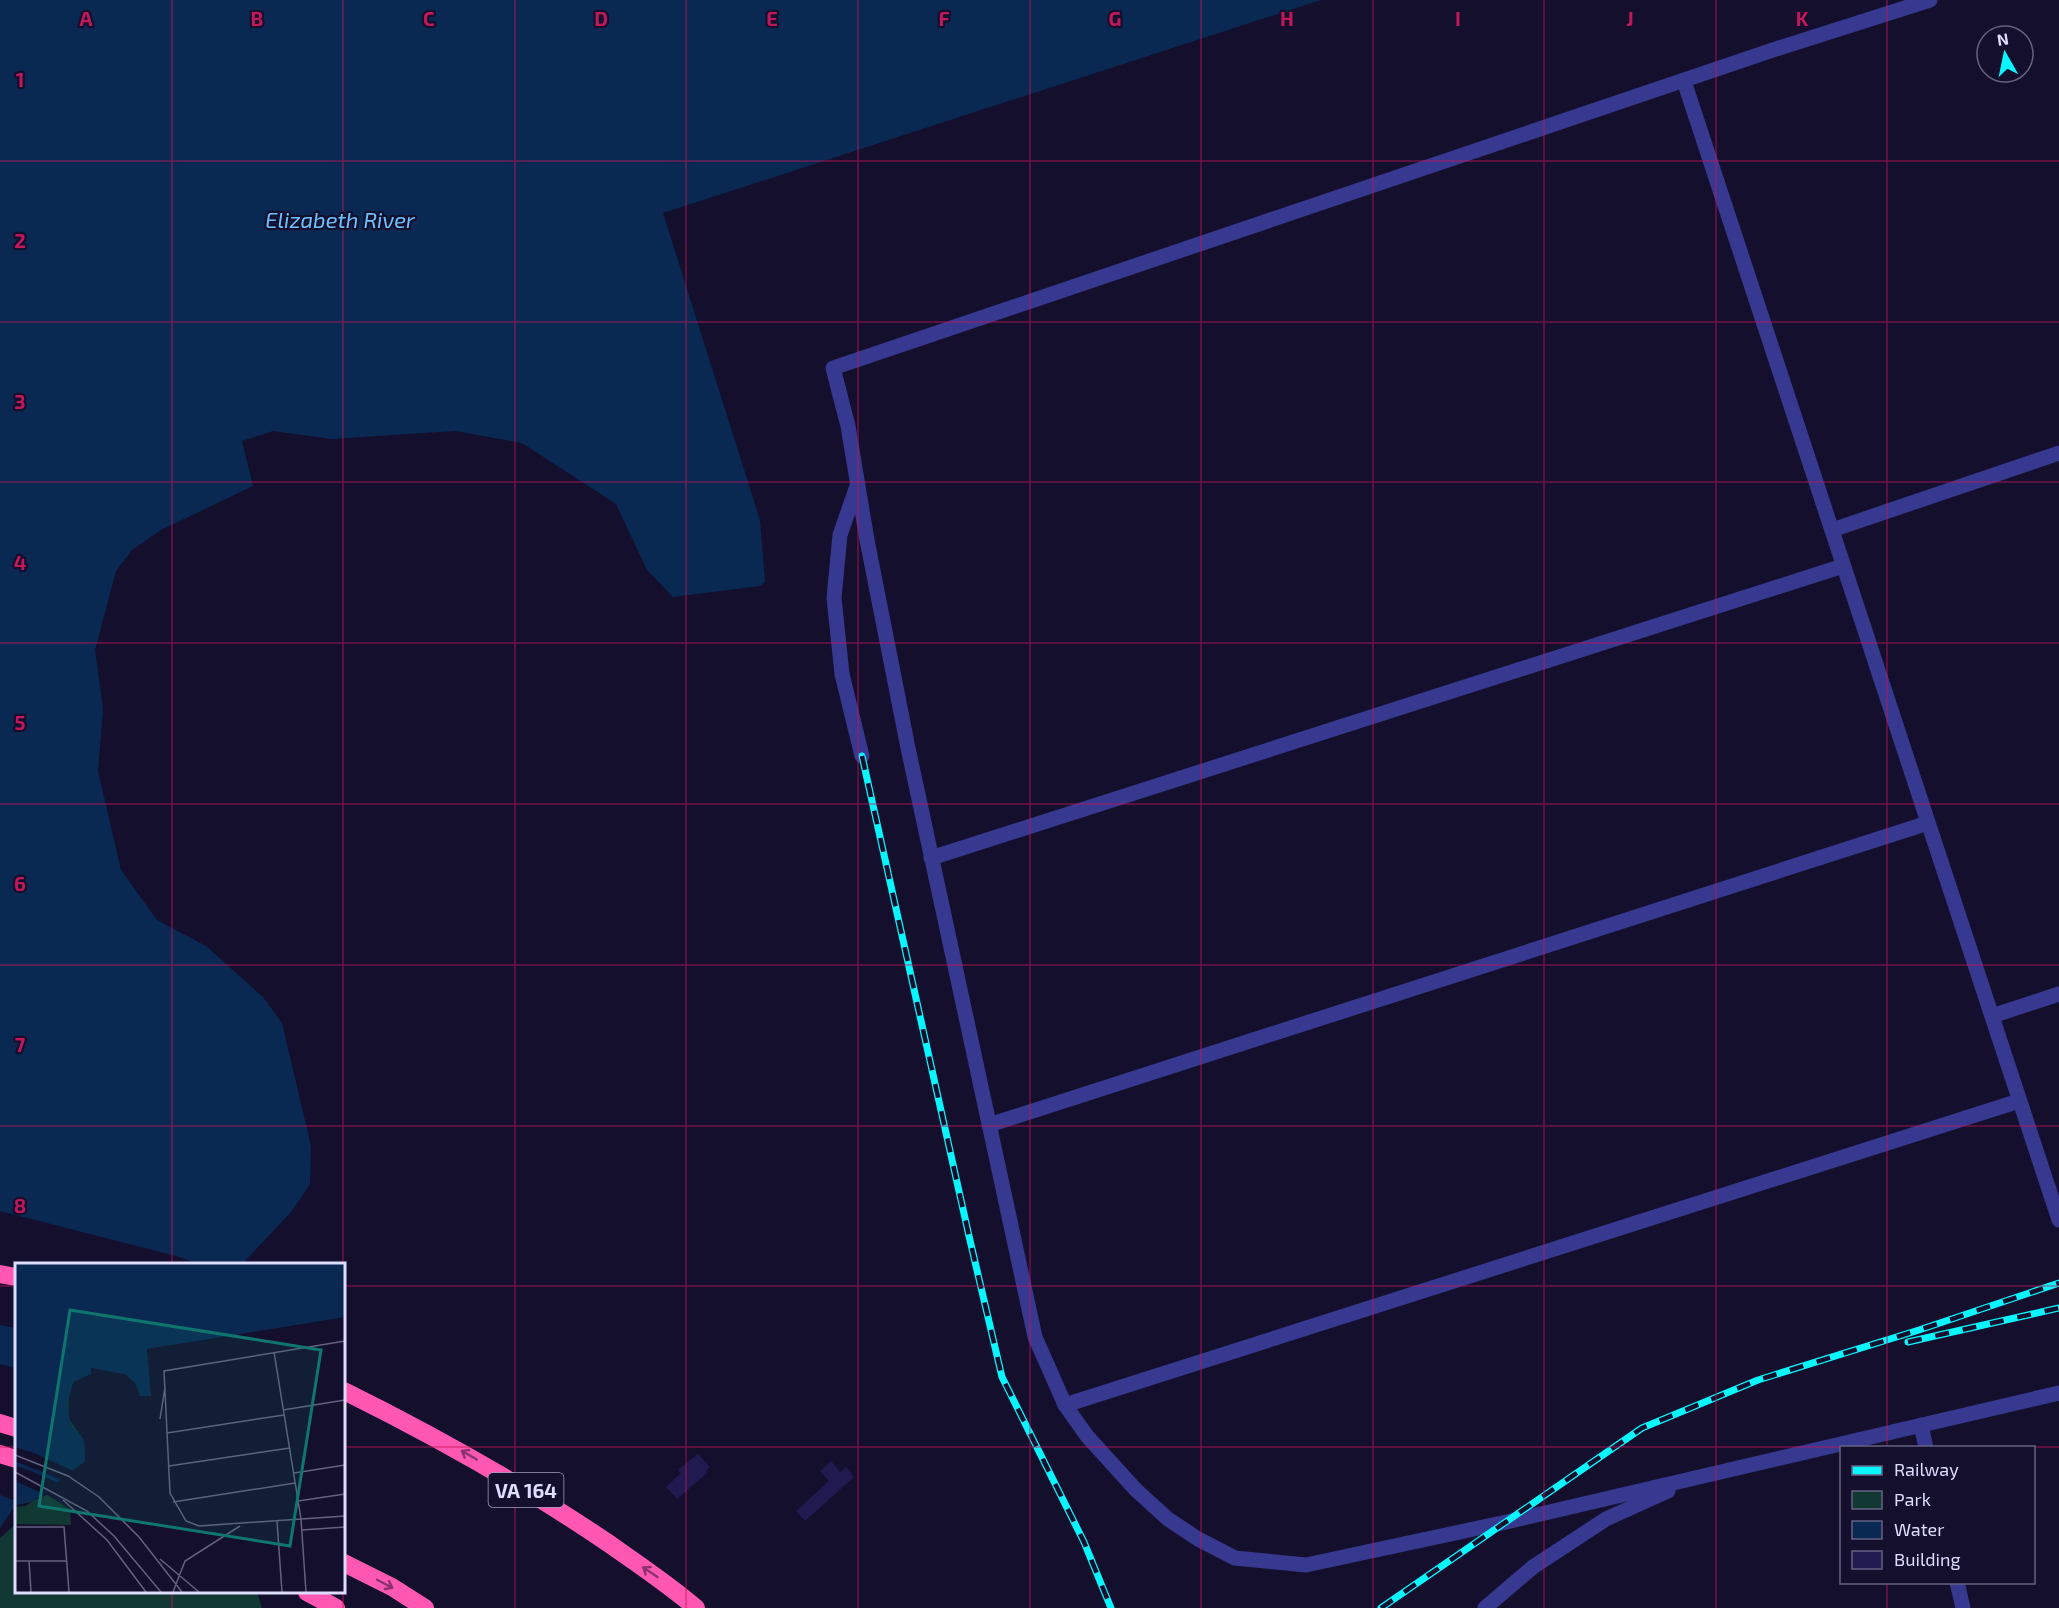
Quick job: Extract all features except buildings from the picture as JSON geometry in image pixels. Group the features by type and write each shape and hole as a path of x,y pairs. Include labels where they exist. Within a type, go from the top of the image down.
{"highway":[{"path":"0,1274 15,1277"},
{"name":"VA 164","path":"345,1392 478,1461 579,1523 669,1585 696,1608"},
{"path":"0,1423 15,1428"},
{"path":"0,1454 15,1459"},
{"path":"345,1564 392,1587 425,1608"},
{"path":"309,1593 336,1608"}],"lane":[{"path":"1930,0 833,368 848,426 890,656 931,858 1035,1337 1065,1404 1087,1436 1136,1490 1168,1519 1198,1539 1235,1558 1306,1565 1514,1520 2059,1393"},
{"path":"1684,81 2059,1220"},
{"path":"1832,530 2059,453"},
{"path":"858,483 840,535 834,598 842,674 862,756"},
{"path":"931,858 1843,566"},
{"path":"989,1125 1928,823"},
{"path":"1992,1016 2059,994"},
{"path":"1065,1404 2019,1101"},
{"path":"1921,1425 1926,1446"},
{"path":"1485,1608 1533,1567 1606,1520 1699,1477"},
{"path":"1957,1584 1963,1608"}],"green space":[{"path":"15,1525 15,1593 257,1593 262,1608 0,1608 0,1538"}],"water":[{"name":"Elizabeth River","path":"0,0 1321,0 663,213 760,520 765,582 760,586 673,597 647,570 616,504 522,443 455,431 332,439 273,431 242,441 253,486 161,530 132,550 116,571 95,650 103,709 98,771 121,870 157,920 206,946 263,997 282,1023 311,1146 310,1184 292,1211 243,1263 15,1263 15,1506 0,1528"}],"pier":[{"path":"0,1211 196,1263 15,1263 15,1328 0,1325"},
{"path":"0,1364 15,1368 15,1501 0,1495"}],"railway":[{"path":"862,756 1002,1377 1084,1542 1111,1608"},
{"path":"1381,1608 1642,1428 1758,1380 2059,1283"},
{"path":"1908,1342 2059,1308"}]}
